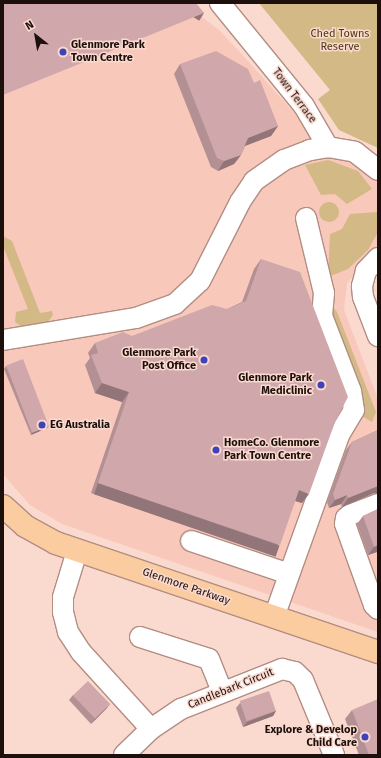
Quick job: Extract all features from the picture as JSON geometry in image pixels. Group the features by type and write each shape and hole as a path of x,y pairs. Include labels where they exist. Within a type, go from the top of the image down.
{"main road":[{"name":"Glenmore Parkway","path":"3,506 37,533 77,551 378,652"}],"street":[{"name":"Town Terrace","path":"220,3 304,106 328,147"},
{"path":"3,340 136,318 175,304 200,281 240,202 254,181 284,160 310,150 328,147 355,152 378,170"},
{"path":"274,617 339,435 350,421 354,410 353,396 322,316 324,293 306,218"},
{"path":"378,258 366,271 362,286 363,297 378,336"},
{"path":"378,504 346,518 345,524 372,585 374,605 378,609"},
{"path":"191,541 289,574"},
{"path":"77,551 63,598 63,612 68,632 80,652 151,729"},
{"path":"140,637 209,659 222,691"},
{"name":"Candlebark Circuit","path":"124,755 151,729 181,709 222,691 282,669 295,672 308,688 334,755"}],"shaded area":[{"name":"Glenmore Park Town Centre","path":"3,3 197,13 220,31 313,134 371,168 378,180 378,250 347,283 344,310 378,399 378,632 62,524 30,505 3,474"}],"green space":[{"name":"Ched Towns Reserve","path":"259,3 378,3 378,148 339,130 318,99 330,90"},
{"path":"328,160 358,171 372,189 347,204 335,194 321,195 305,165"},
{"path":"325,202 333,202 339,208 339,216 333,222 325,222 319,216 319,208"},
{"path":"378,212 378,232 368,250 348,269 328,277 330,234 342,229 350,214"},
{"path":"3,236 12,241 40,313 52,311 53,315 47,323 22,327 15,322 16,312 28,309 3,246"},
{"path":"332,306 337,312 376,412 372,422 362,416 331,318"}],"building":[{"name":"Glenmore Park Town Centre","path":"3,3 196,3 204,13 3,95"},
{"path":"216,51 248,69 254,83 260,80 278,126 248,138 241,155 224,161 217,158 180,64"},
{"name":"HomeCo. Glenmore Park Town Centre","path":"261,259 300,272 348,397 335,422 309,494 299,490 280,545 98,483 129,392 102,383 91,355 98,353 95,343 123,332 132,336 212,305 227,309 246,301"},
{"path":"23,359 49,426 32,433 6,365"},
{"path":"378,430 378,486 348,498 347,495 335,500 333,494 352,442"},
{"path":"378,509 378,545 374,547 363,516"},
{"path":"88,681 110,704 95,719 73,696"},
{"path":"269,691 276,711 247,721 240,701"},
{"name":"Explore & Develop Child Care","path":"378,699 378,755 369,755 352,710"}],"place":[{"name":"Glenmore Park Town Centre","path":"63,52"},
{"name":"Glenmore Park Post Office","path":"204,360"},
{"name":"Glenmore Park Mediclinic","path":"321,385"},
{"name":"EG Australia","path":"42,425"},
{"name":"HomeCo. Glenmore Park Town Centre","path":"216,450"},
{"name":"Explore & Develop Child Care","path":"365,737"}]}
